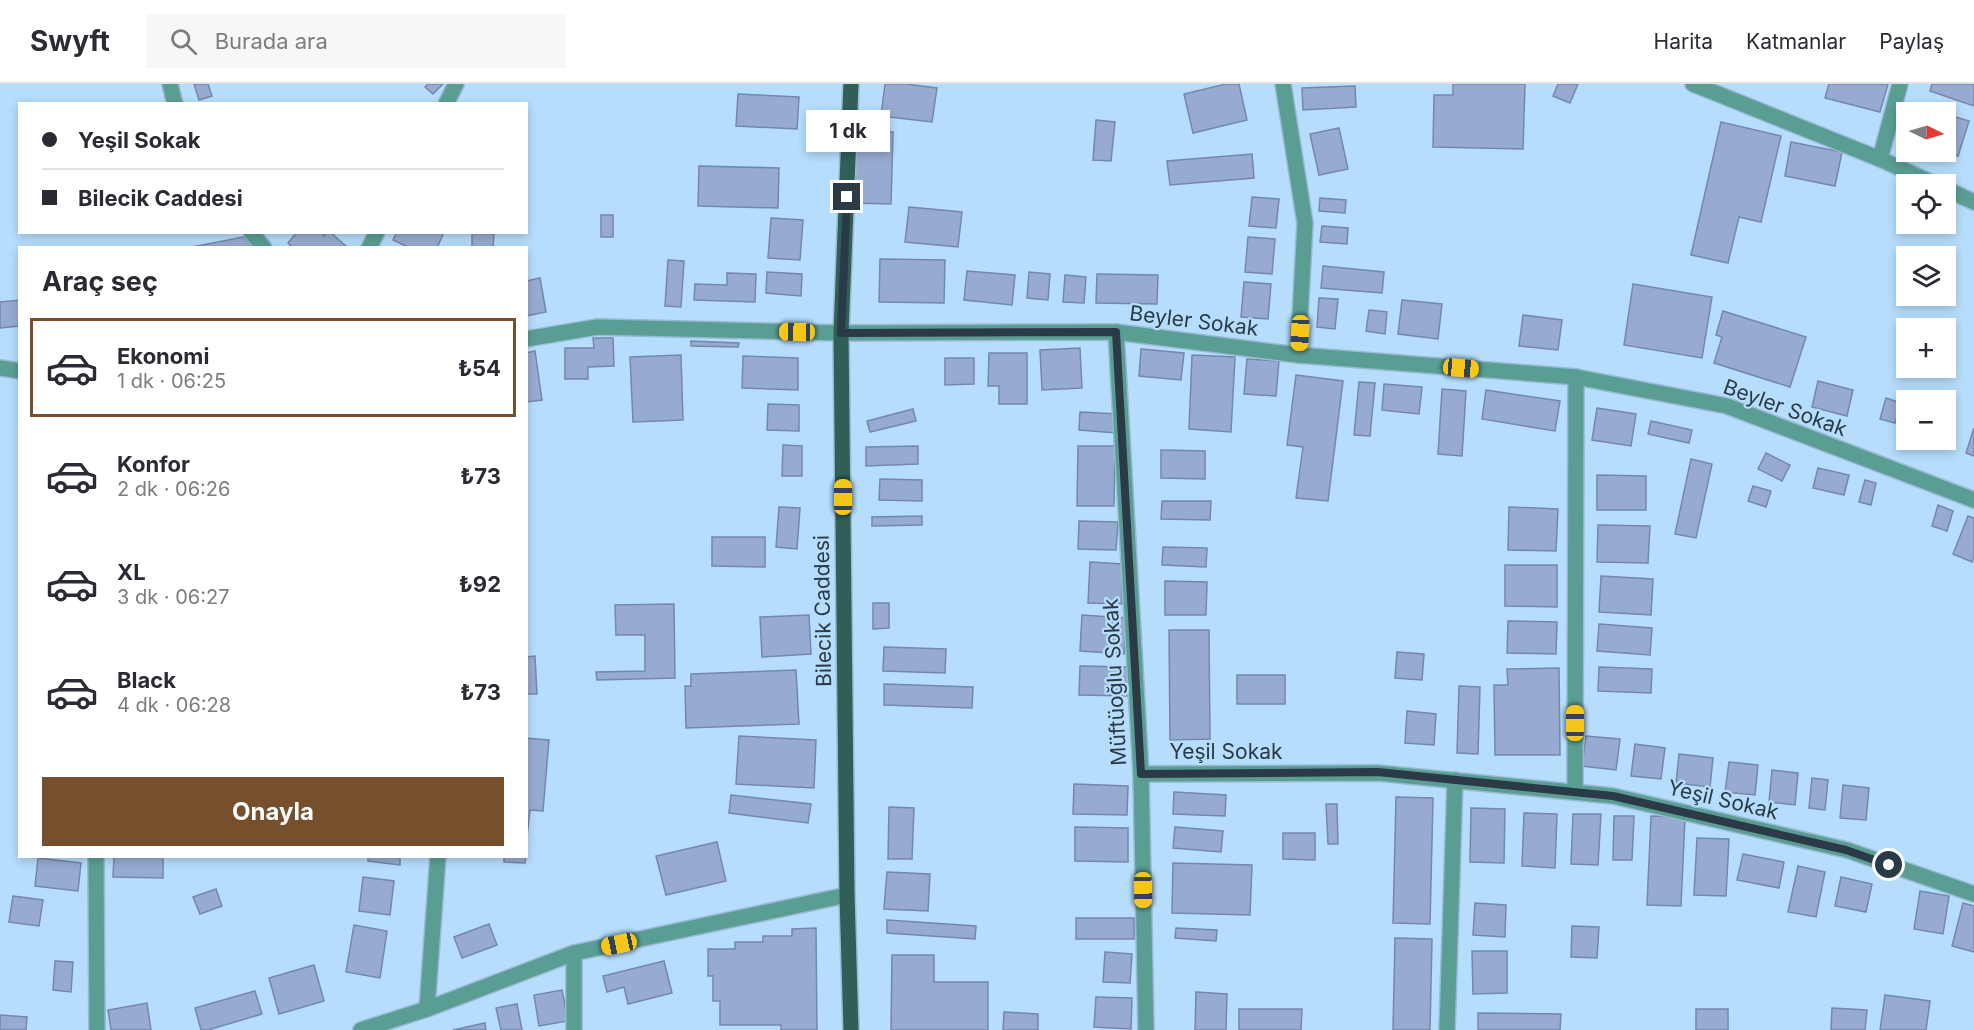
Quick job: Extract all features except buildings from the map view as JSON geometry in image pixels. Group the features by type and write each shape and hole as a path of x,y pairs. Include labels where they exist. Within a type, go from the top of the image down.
{"main road":[{"name":"Bilecik Caddesi","path":"851,84 841,333 847,895 851,1030"}],"street":[{"path":"170,84 174,102"},
{"path":"447,102 456,84"},
{"path":"1283,84 1305,223 1298,355"},
{"path":"1693,84 1913,174"},
{"path":"1880,159 1900,84"},
{"path":"1956,194 1974,202"},
{"path":"253,234 262,246"},
{"name":"Beyler Sokak","path":"528,339 597,327 841,333 1116,332 1298,355 1576,377 1727,406 1974,500"},
{"name":"Müftüoğlu Sokak","path":"1116,332 1141,774 1146,1030"},
{"path":"0,368 18,371"},
{"path":"1575,792 1576,377"},
{"name":"Yeşil Sokak","path":"1141,774 1378,772 1613,796 1846,850 1974,894"},
{"path":"1447,1030 1455,780"},
{"path":"96,858 97,1030"},
{"path":"426,1009 438,858"},
{"path":"361,1030 426,1009 574,953 847,895"},
{"path":"574,953 574,1030"}],"route":[{"path":"847,197 841,333 1116,332 1141,774 1378,772 1613,796 1846,850 1889,865"}]}
